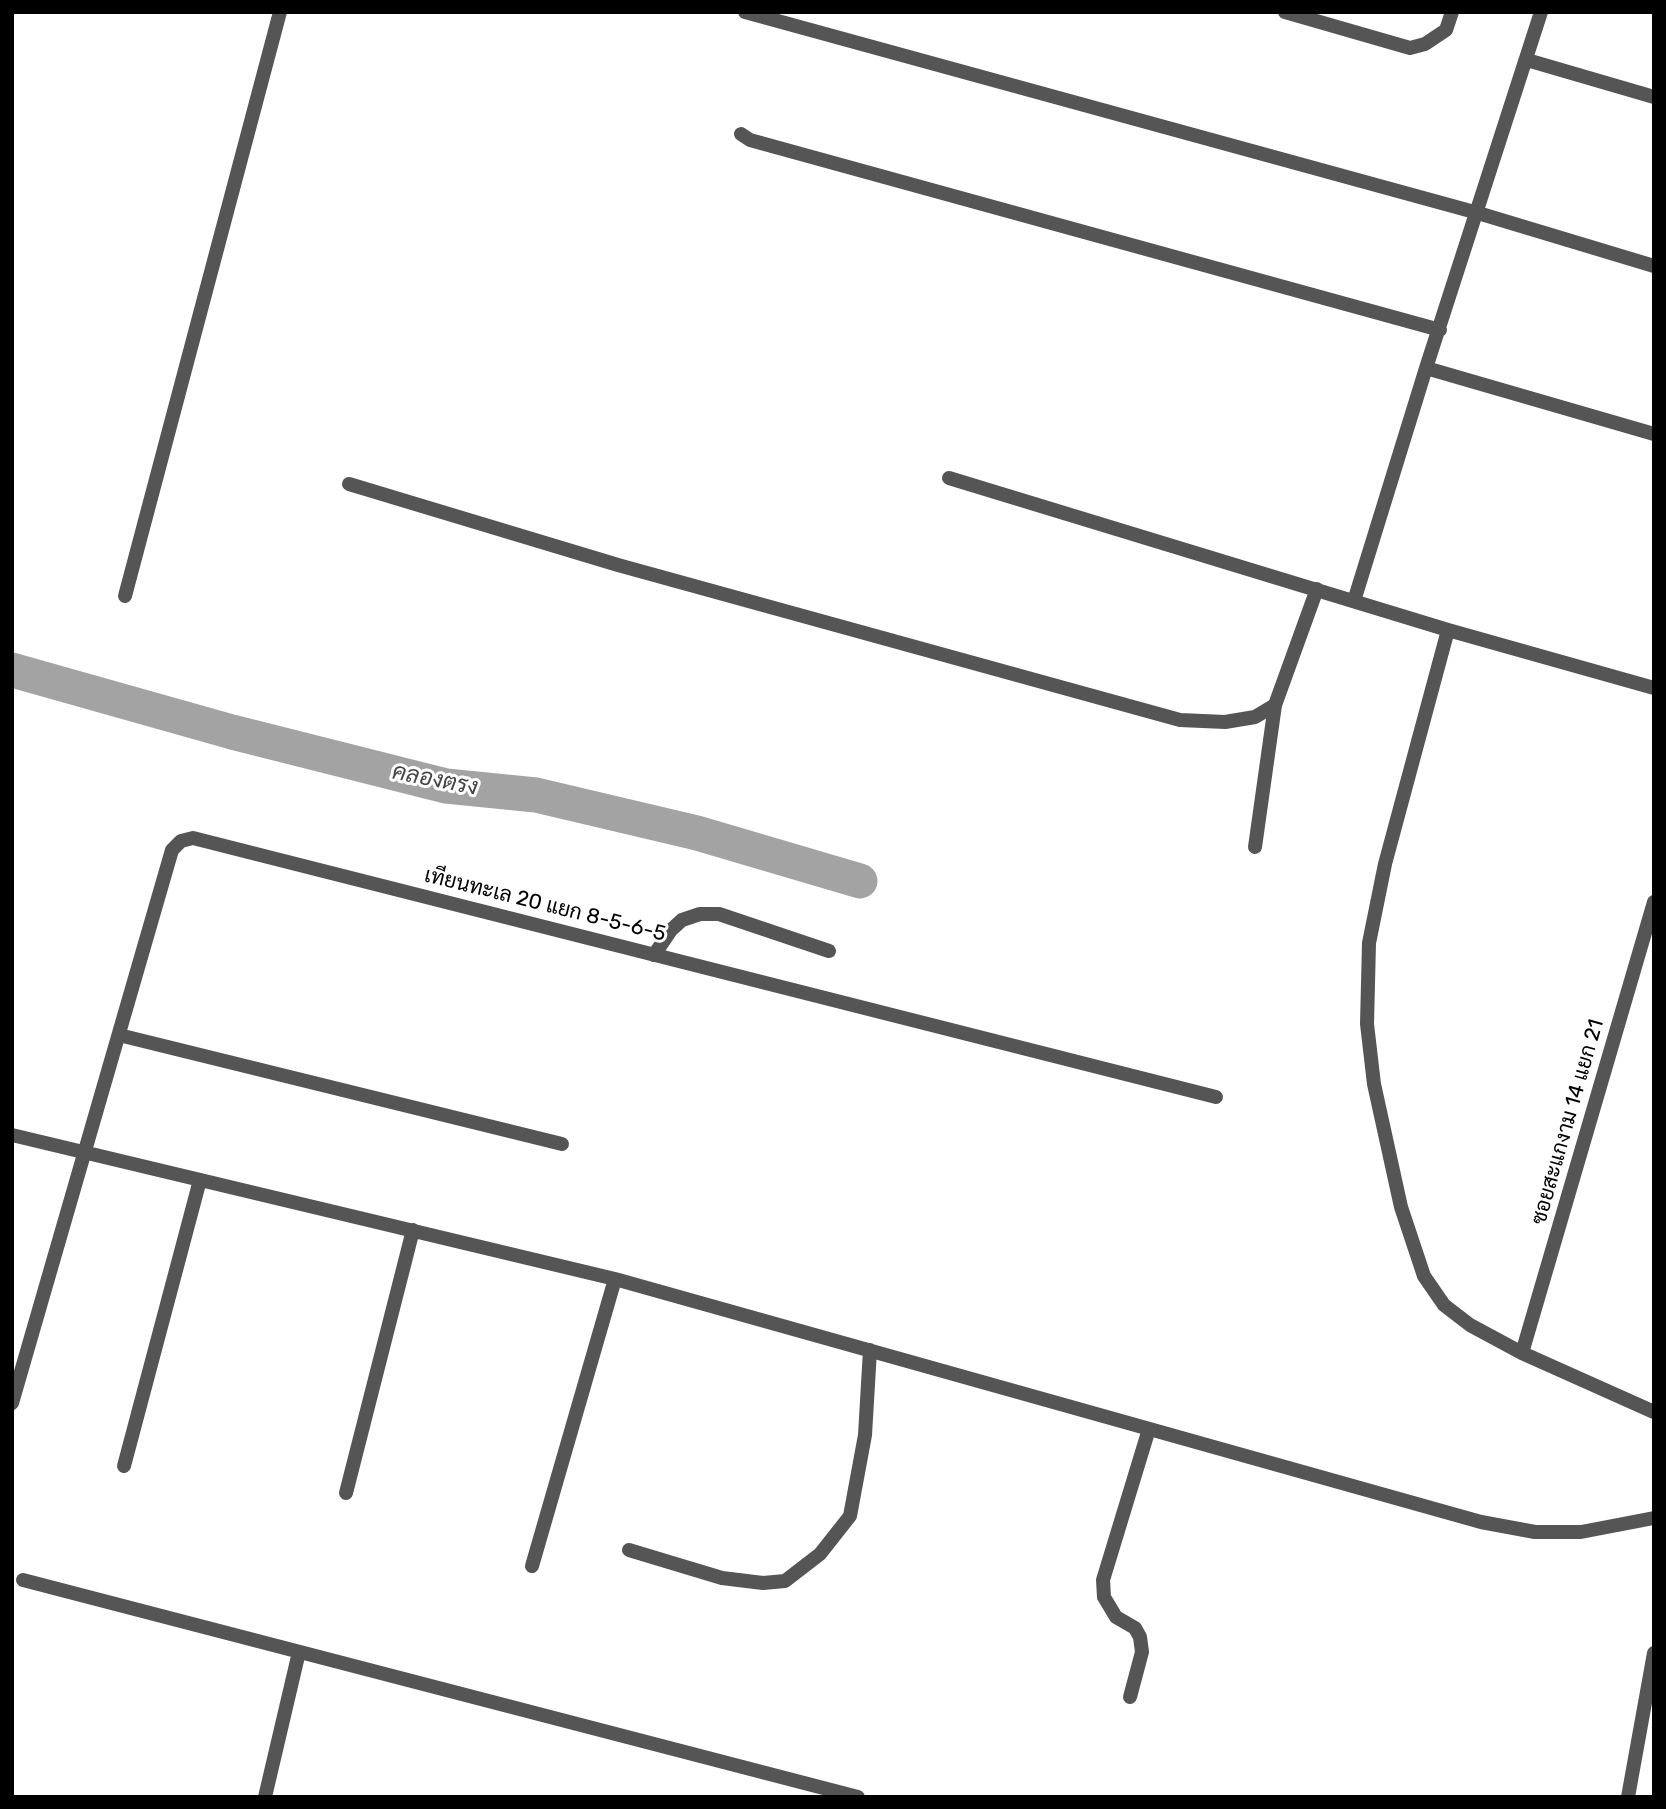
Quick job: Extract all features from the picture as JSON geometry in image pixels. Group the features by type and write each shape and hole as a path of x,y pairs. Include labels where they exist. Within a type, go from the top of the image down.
{"street":[{"path":"125,596 281,12"},
{"path":"745,12 1478,213 1654,267"},
{"path":"1285,12 1409,48 1425,44 1446,30 1452,12"},
{"path":"1354,601 1541,12"},
{"path":"1527,60 1654,97"},
{"path":"741,134 750,140 1440,330"},
{"path":"1426,368 1654,434"},
{"path":"949,478 1448,630 1654,688"},
{"path":"349,484 618,565 1145,712 1180,720 1225,722 1255,717 1275,705"},
{"path":"1255,847 1275,705 1317,589"},
{"path":"1448,630 1385,864 1369,943 1367,1024 1374,1084 1401,1207 1424,1276 1444,1305 1470,1325 1522,1353 1654,1412"},
{"name":"เทียนทะเล 20 แยก 8-5-6-5","path":"14,1394 172,850 181,841 193,838 1216,1097"},
{"name":"ซอยสะแกงาม 14 แยก 21","path":"1522,1353 1654,902"},
{"path":"654,955 671,930 682,920 700,914 719,914 829,951"},
{"path":"119,1035 562,1144"},
{"path":"12,1135 615,1279 1481,1522 1535,1532 1581,1532 1654,1518"},
{"path":"124,1466 200,1180"},
{"path":"346,1493 413,1230"},
{"path":"532,1566 615,1279"},
{"path":"629,1550 722,1578 763,1583 785,1581 820,1554 850,1516 865,1435 870,1350"},
{"path":"1130,1697 1142,1651 1140,1637 1135,1628 1116,1617 1104,1597 1103,1580 1149,1429"},
{"path":"23,1580 858,1797"},
{"path":"265,1797 299,1652"},
{"path":"1628,1797 1654,1653"}],"waterway":[{"name":"คลองตรง","path":"12,670 232,732 446,786 536,795 697,833 860,881"}]}
